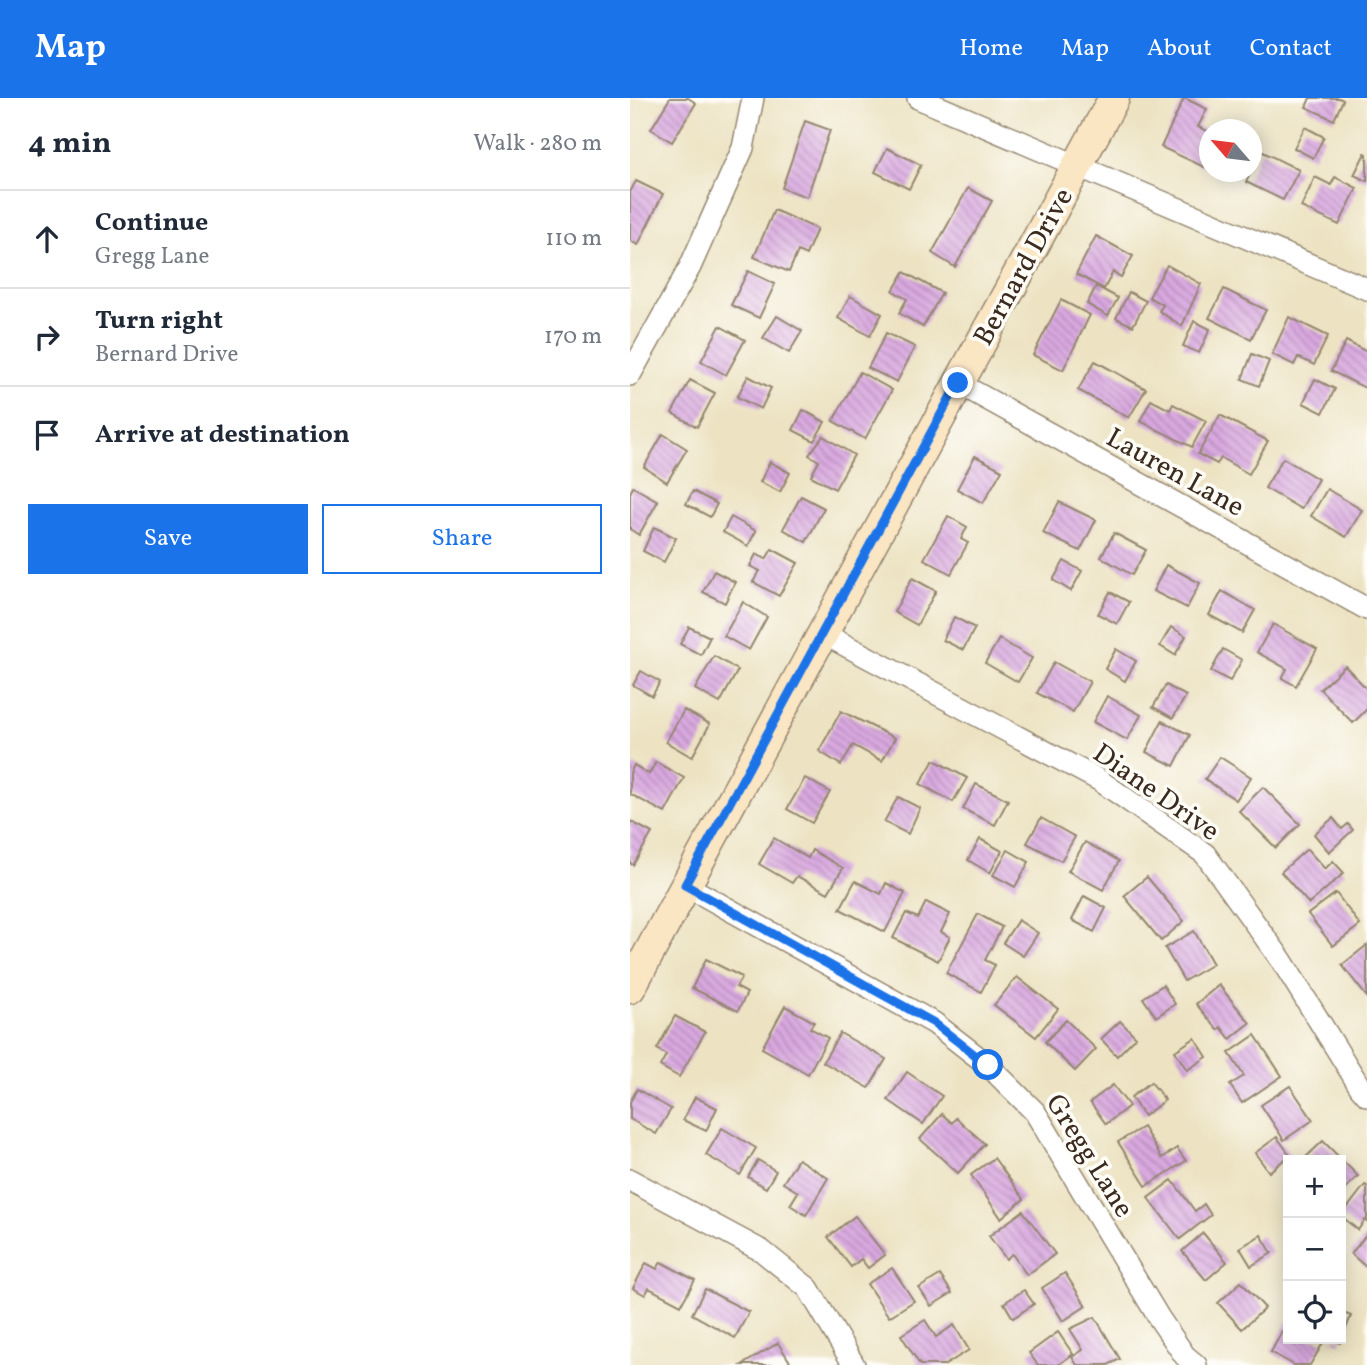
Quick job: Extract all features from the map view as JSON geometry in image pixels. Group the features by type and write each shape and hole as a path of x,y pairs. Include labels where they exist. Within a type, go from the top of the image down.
{"street":[{"path":"630,375 690,267 743,148 753,98"},
{"path":"918,98 1367,289"},
{"name":"Bernard Drive","path":"630,988 1114,98"},
{"name":"Lauren Lane","path":"958,383 1367,609"},
{"name":"Diane Drive","path":"824,634 1099,780 1205,854 1282,961 1367,1095"},
{"name":"Gregg Lane","path":"685,885 934,1023 988,1065 1035,1112 1159,1318 1185,1356 1196,1365"},
{"path":"630,1180 762,1251 808,1288 854,1365"}],"building":[{"path":"670,98 688,98 696,103 672,142 651,129"},
{"path":"1184,98 1207,109 1202,119 1199,119 1199,165 1161,147"},
{"path":"1310,98 1343,100 1334,120 1306,107"},
{"path":"805,121 830,130 807,197 782,188"},
{"path":"1305,127 1324,137 1313,158 1294,148"},
{"path":"887,148 921,165 909,189 875,172"},
{"path":"1262,152 1299,170 1283,200 1246,182 1262,182"},
{"path":"1365,153 1367,154 1367,181 1354,175"},
{"path":"1315,177 1331,185 1335,177 1357,188 1339,225 1301,207"},
{"path":"636,181 663,194 638,245 630,241 630,192"},
{"path":"968,188 992,201 955,267 932,253"},
{"path":"774,210 817,229 806,255 798,251 789,272 754,257"},
{"path":"1096,236 1133,256 1121,277 1113,272 1104,289 1076,274"},
{"path":"1167,265 1201,284 1182,326 1159,311 1163,305 1149,297"},
{"path":"748,271 775,284 759,318 731,305"},
{"path":"904,272 942,293 923,327 899,313 907,299 893,291"},
{"path":"1096,286 1118,298 1108,316 1087,304"},
{"path":"1224,289 1266,310 1251,339 1209,318"},
{"path":"1129,292 1146,301 1133,326 1116,318"},
{"path":"850,296 882,314 870,336 838,318"},
{"path":"1061,300 1090,315 1063,370 1033,355"},
{"path":"777,316 802,331 789,353 763,338"},
{"path":"1289,317 1328,336 1314,365 1298,357 1294,365 1272,354"},
{"path":"1194,321 1210,329 1199,353 1183,346"},
{"path":"720,326 745,340 726,375 701,361"},
{"path":"886,333 915,347 897,382 868,368"},
{"path":"1346,341 1367,352 1367,389 1331,371"},
{"path":"1252,354 1269,361 1259,386 1242,379"},
{"path":"1095,361 1146,389 1129,418 1078,390"},
{"path":"860,372 892,390 865,439 833,421"},
{"path":"748,376 771,388 761,409 737,397"},
{"path":"1315,379 1335,389 1323,413 1303,403"},
{"path":"690,380 715,393 697,427 672,413"},
{"path":"1151,400 1170,410 1173,404 1206,421 1192,447 1140,421"},
{"path":"803,410 825,422 814,441 793,430"},
{"path":"1220,415 1268,441 1249,474 1221,458 1217,464 1198,454"},
{"path":"663,434 687,449 667,482 644,467"},
{"path":"823,436 854,455 835,489 811,476 819,461 809,455"},
{"path":"975,456 1002,470 983,503 957,489"},
{"path":"1283,458 1318,479 1301,509 1265,488"},
{"path":"770,462 790,473 780,492 760,482"},
{"path":"633,487 658,501 639,535 630,529 630,493"},
{"path":"1327,489 1362,510 1346,537 1311,516"},
{"path":"693,491 717,504 710,517 686,504"},
{"path":"801,496 824,508 806,542 783,529"},
{"path":"1059,502 1096,520 1080,551 1043,533"},
{"path":"948,516 967,527 961,539 968,543 951,574 924,559"},
{"path":"731,517 756,531 748,546 723,532"},
{"path":"654,527 676,538 664,562 643,551"},
{"path":"1114,533 1146,550 1132,575 1101,557"},
{"path":"772,549 798,563 779,596 753,582 760,571 750,566 756,554 766,559"},
{"path":"1064,561 1082,571 1071,591 1053,580"},
{"path":"1166,565 1200,583 1187,608 1153,591"},
{"path":"714,571 735,582 725,603 703,592"},
{"path":"912,578 936,591 917,625 894,612"},
{"path":"1222,591 1255,610 1242,633 1209,615"},
{"path":"1110,592 1129,602 1117,624 1098,614"},
{"path":"743,602 767,617 749,650 724,636"},
{"path":"954,617 975,628 963,650 943,640"},
{"path":"1273,624 1317,649 1296,686 1282,678 1287,669 1257,652"},
{"path":"689,627 710,637 701,655 680,644"},
{"path":"1171,627 1186,636 1175,655 1160,646"},
{"path":"999,639 1032,658 1018,682 985,663"},
{"path":"1116,649 1136,661 1125,681 1105,669"},
{"path":"1223,649 1242,660 1230,681 1211,671"},
{"path":"714,656 738,670 720,703 695,689"},
{"path":"1054,662 1090,682 1073,712 1037,693"},
{"path":"1345,666 1367,689 1367,709 1353,723 1320,689"},
{"path":"641,671 660,682 652,696 633,685"},
{"path":"1166,685 1186,696 1173,718 1153,707"},
{"path":"1107,696 1141,715 1127,740 1093,722"},
{"path":"684,710 710,724 692,757 666,742"},
{"path":"841,711 895,738 882,761 853,745 841,765 819,751"},
{"path":"1162,721 1190,735 1174,766 1146,752"},
{"path":"1220,757 1251,777 1236,800 1205,779"},
{"path":"934,760 967,778 953,802 920,784"},
{"path":"656,762 684,778 665,813 630,794 630,773 634,765 649,774"},
{"path":"805,778 830,792 812,823 787,809"},
{"path":"976,784 1008,800 995,825 963,809"},
{"path":"1263,787 1300,824 1276,848 1239,811"},
{"path":"898,797 920,808 908,834 884,822"},
{"path":"1041,818 1075,837 1061,861 1027,843"},
{"path":"1333,818 1342,829 1348,824 1353,830 1329,852 1314,834"},
{"path":"630,821 652,833 633,865 630,863"},
{"path":"774,838 808,858 812,850 843,868 828,893 797,876 792,883 759,864"},
{"path":"980,839 1002,851 990,873 968,860"},
{"path":"1085,842 1119,861 1103,890 1068,871"},
{"path":"1307,849 1325,869 1333,861 1344,873 1309,904 1281,872"},
{"path":"1008,850 1029,862 1015,887 993,875"},
{"path":"1147,877 1184,921 1161,941 1124,896"},
{"path":"855,881 881,894 886,883 905,893 885,932 840,909"},
{"path":"1336,893 1360,925 1333,946 1308,914"},
{"path":"1084,896 1106,908 1094,932 1072,920"},
{"path":"926,902 950,914 941,932 950,937 938,961 893,938 906,913 918,918"},
{"path":"978,914 1002,927 985,960 995,965 981,992 946,973"},
{"path":"1018,920 1038,933 1023,956 1003,943"},
{"path":"1194,931 1213,964 1184,981 1165,948"},
{"path":"1367,945 1367,997 1342,965"},
{"path":"706,959 742,977 736,987 747,993 738,1011 692,988"},
{"path":"1017,977 1058,1009 1036,1037 994,1005"},
{"path":"1163,985 1175,1004 1156,1017 1143,998"},
{"path":"1219,985 1250,1023 1230,1039 1221,1027 1218,1030 1196,1004"},
{"path":"785,1006 814,1022 810,1028 828,1038 808,1074 762,1048"},
{"path":"675,1016 705,1032 679,1077 660,1066 666,1055 657,1049"},
{"path":"1066,1020 1096,1049 1075,1071 1045,1042"},
{"path":"1120,1021 1136,1037 1117,1056 1101,1039"},
{"path":"840,1033 886,1059 869,1088 823,1062"},
{"path":"1255,1035 1282,1076 1242,1103 1230,1085 1244,1076 1229,1053"},
{"path":"1195,1038 1207,1057 1187,1070 1175,1051"},
{"path":"907,1072 942,1096 923,1124 888,1100"},
{"path":"1151,1082 1165,1100 1144,1116 1131,1097"},
{"path":"1113,1085 1129,1106 1106,1124 1090,1102"},
{"path":"1290,1086 1313,1120 1284,1140 1261,1105"},
{"path":"637,1089 671,1109 656,1134 630,1119 630,1102"},
{"path":"695,1097 717,1108 706,1131 683,1120"},
{"path":"942,1114 952,1123 956,1118 985,1144 958,1173 920,1139"},
{"path":"1143,1127 1162,1158 1177,1148 1186,1161 1146,1186 1118,1142"},
{"path":"722,1128 756,1148 740,1175 706,1155"},
{"path":"1277,1137 1290,1155 1283,1155 1283,1161 1269,1172 1255,1153"},
{"path":"1323,1141 1337,1155 1308,1155"},
{"path":"994,1158 1024,1199 1001,1218 971,1175"},
{"path":"798,1159 828,1178 806,1215 790,1205 798,1192 783,1183"},
{"path":"758,1160 776,1171 766,1188 748,1177"},
{"path":"1346,1164 1358,1176 1346,1188"},
{"path":"1172,1180 1195,1211 1204,1204 1211,1215 1180,1239 1148,1198"},
{"path":"1365,1185 1367,1186 1367,1222 1365,1220 1358,1230 1346,1220 1346,1210"},
{"path":"1023,1211 1055,1254 1027,1275 1012,1254 1006,1259 989,1236"},
{"path":"855,1216 885,1255 868,1268 861,1259 851,1267 828,1237"},
{"path":"1203,1233 1227,1262 1206,1280 1182,1251"},
{"path":"1367,1234 1367,1268 1351,1254"},
{"path":"1261,1235 1272,1253 1251,1266 1240,1248"},
{"path":"661,1262 695,1280 681,1305 649,1288 645,1295 633,1288 646,1263 657,1269"},
{"path":"892,1268 914,1301 889,1317 867,1284"},
{"path":"1065,1273 1086,1306 1063,1321 1042,1288"},
{"path":"940,1275 952,1293 931,1306 919,1288"},
{"path":"1241,1282 1265,1308 1242,1329 1218,1303"},
{"path":"705,1289 749,1312 735,1338 692,1314"},
{"path":"1024,1290 1034,1304 1013,1318 1004,1303"},
{"path":"1346,1314 1351,1316 1346,1328"},
{"path":"1095,1317 1120,1359 1108,1365 1077,1365 1072,1357 1083,1350 1070,1329"},
{"path":"925,1320 936,1337 954,1325 969,1350 945,1365 920,1365 901,1335"},
{"path":"1283,1329 1283,1344 1322,1344 1310,1365 1294,1365 1271,1352"},
{"path":"1058,1332 1073,1354 1058,1365 1038,1365 1029,1353"},
{"path":"778,1343 792,1365 742,1365"}],"route":[{"path":"958,383 824,634 685,885 934,1023 988,1065"}]}
